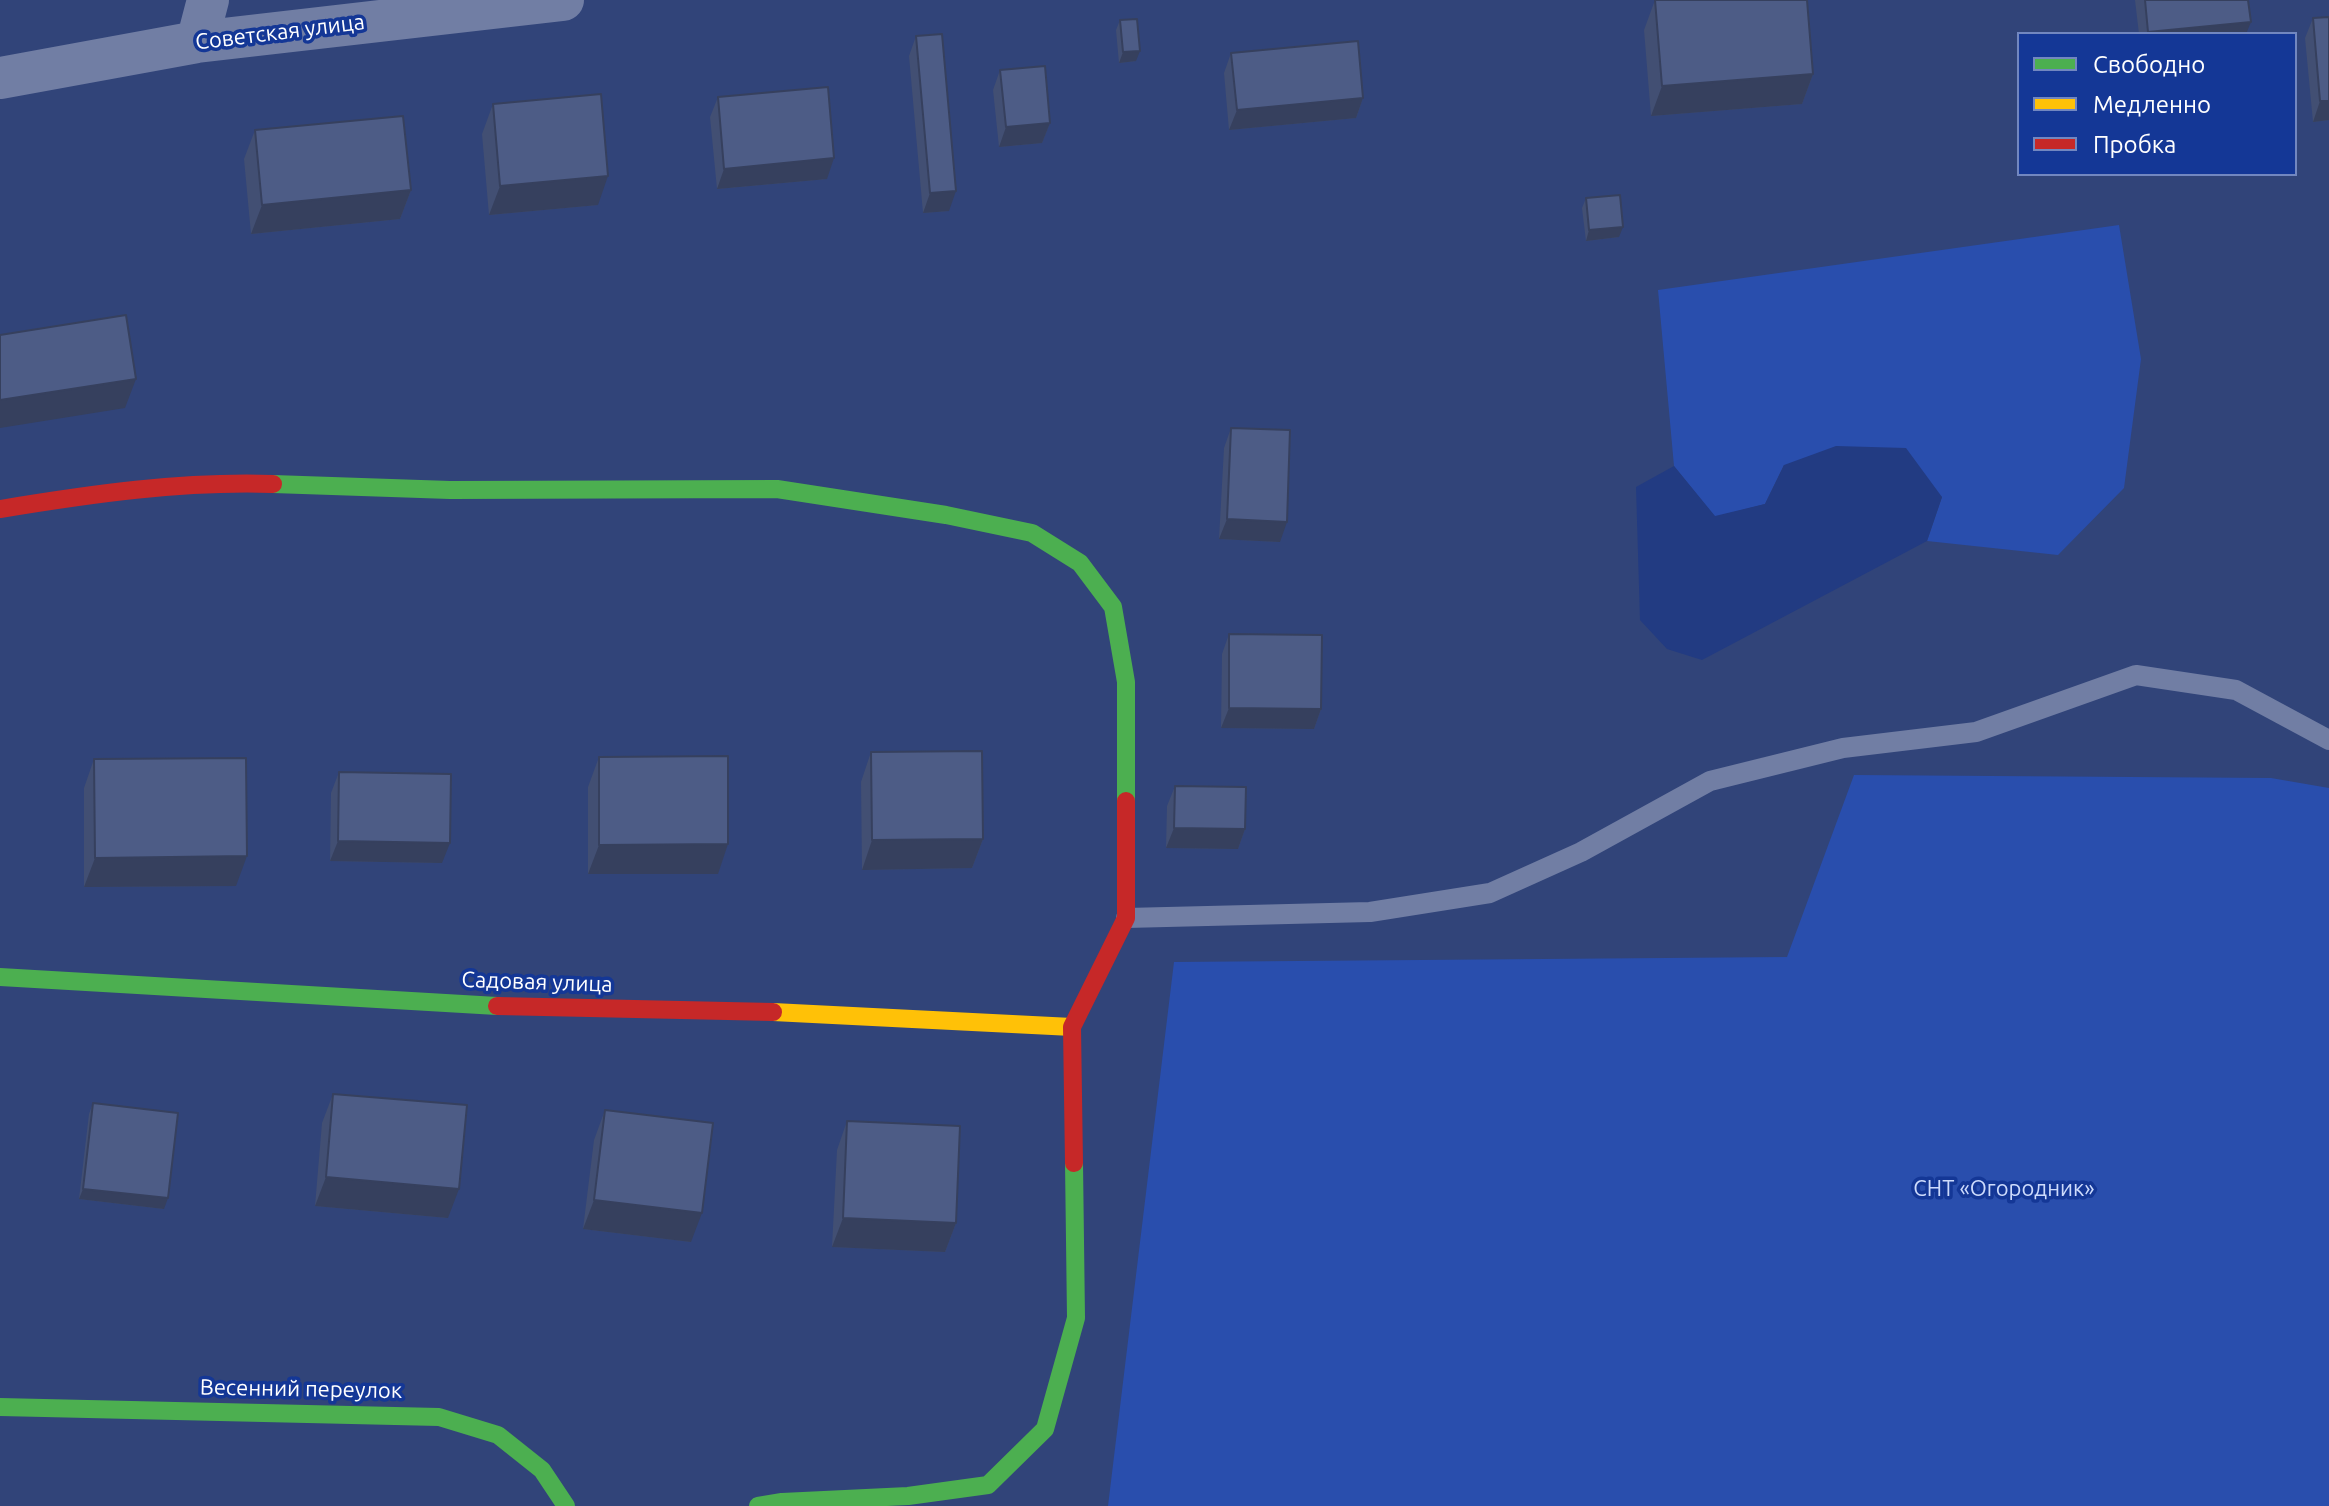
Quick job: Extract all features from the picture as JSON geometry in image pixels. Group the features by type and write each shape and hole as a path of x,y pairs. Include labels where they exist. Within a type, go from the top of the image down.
{"street":[{"path":"197,42 208,0"},
{"name":"Советская улица","path":"0,78 197,42 563,0"},
{"path":"0,509 89,494 214,482 450,490 777,489 946,515 1032,533 1080,563 1113,607 1126,682 1126,918 1072,1027 1076,1318 1045,1429 988,1485 908,1496 758,1506"},
{"name":"Садовая улица","path":"0,977 501,1006 847,1014 1072,1027"},
{"name":"Весенний переулок","path":"0,1407 439,1417 498,1435 542,1470 566,1506"}],"lane":[{"path":"1126,918 1370,912 1490,893 1581,852 1710,781 1843,748 1976,732 2136,675 2236,690 2329,740"}],"green space":[{"path":"2119,225 2141,359 2124,488 2058,555 1927,541 1942,497 1784,465 1765,504 1715,517 1674,466 1658,290"},
{"name":"СНТ «Огородник»","path":"1854,775 2271,778 2329,788 2329,1506 1108,1506 1174,962 1787,957"}],"shaded area":[{"path":"1836,446 1906,448 1942,497 1927,541 1702,660 1667,649 1640,620 1636,487 1674,466 1715,516 1765,504 1784,465"}],"building":[{"path":"1655,0 1807,0 1813,74 1662,86"},
{"path":"2145,0 2248,0 2251,22 2148,32"},
{"path":"2329,17 2329,101 2320,101 2313,18"},
{"path":"1137,19 1140,51 1123,52 1120,20"},
{"path":"942,34 956,191 930,193 916,36"},
{"path":"1358,41 1363,98 1237,110 1231,53"},
{"path":"1045,66 1050,123 1006,127 1000,70"},
{"path":"828,87 834,158 724,169 718,97"},
{"path":"601,94 608,176 500,186 493,104"},
{"path":"403,116 411,190 262,205 255,130"},
{"path":"1620,195 1623,227 1589,230 1586,198"},
{"path":"126,315 136,379 0,400 0,335"},
{"path":"1231,428 1290,430 1287,522 1227,519"},
{"path":"1229,634 1322,635 1321,709 1229,708"},
{"path":"982,751 983,839 872,840 871,752"},
{"path":"728,756 728,844 599,845 599,757"},
{"path":"246,758 247,856 95,858 94,759"},
{"path":"339,772 451,774 450,843 338,841"},
{"path":"1175,786 1246,787 1245,829 1174,828"},
{"path":"333,1094 467,1105 459,1189 326,1177"},
{"path":"93,1103 178,1113 168,1198 83,1189"},
{"path":"605,1110 713,1123 702,1213 594,1200"},
{"path":"847,1121 960,1126 956,1223 843,1218"}],"traffic: fast":[{"path":"273,484 450,490 777,489 946,515 1032,533 1080,563 1113,607 1126,682 1126,801"},
{"path":"0,977 497,1006"},
{"path":"758,1506 908,1496 988,1485 1045,1429 1076,1318 1074,1163"},
{"path":"0,1407 439,1417 498,1435 542,1470 566,1506"}],"traffic: slow":[{"path":"773,1012 1072,1027"}],"traffic: jam":[{"path":"0,509 136,490 273,484"},
{"path":"1074,1163 1072,1027 1126,918 1126,801"},
{"path":"497,1006 773,1012"}]}
